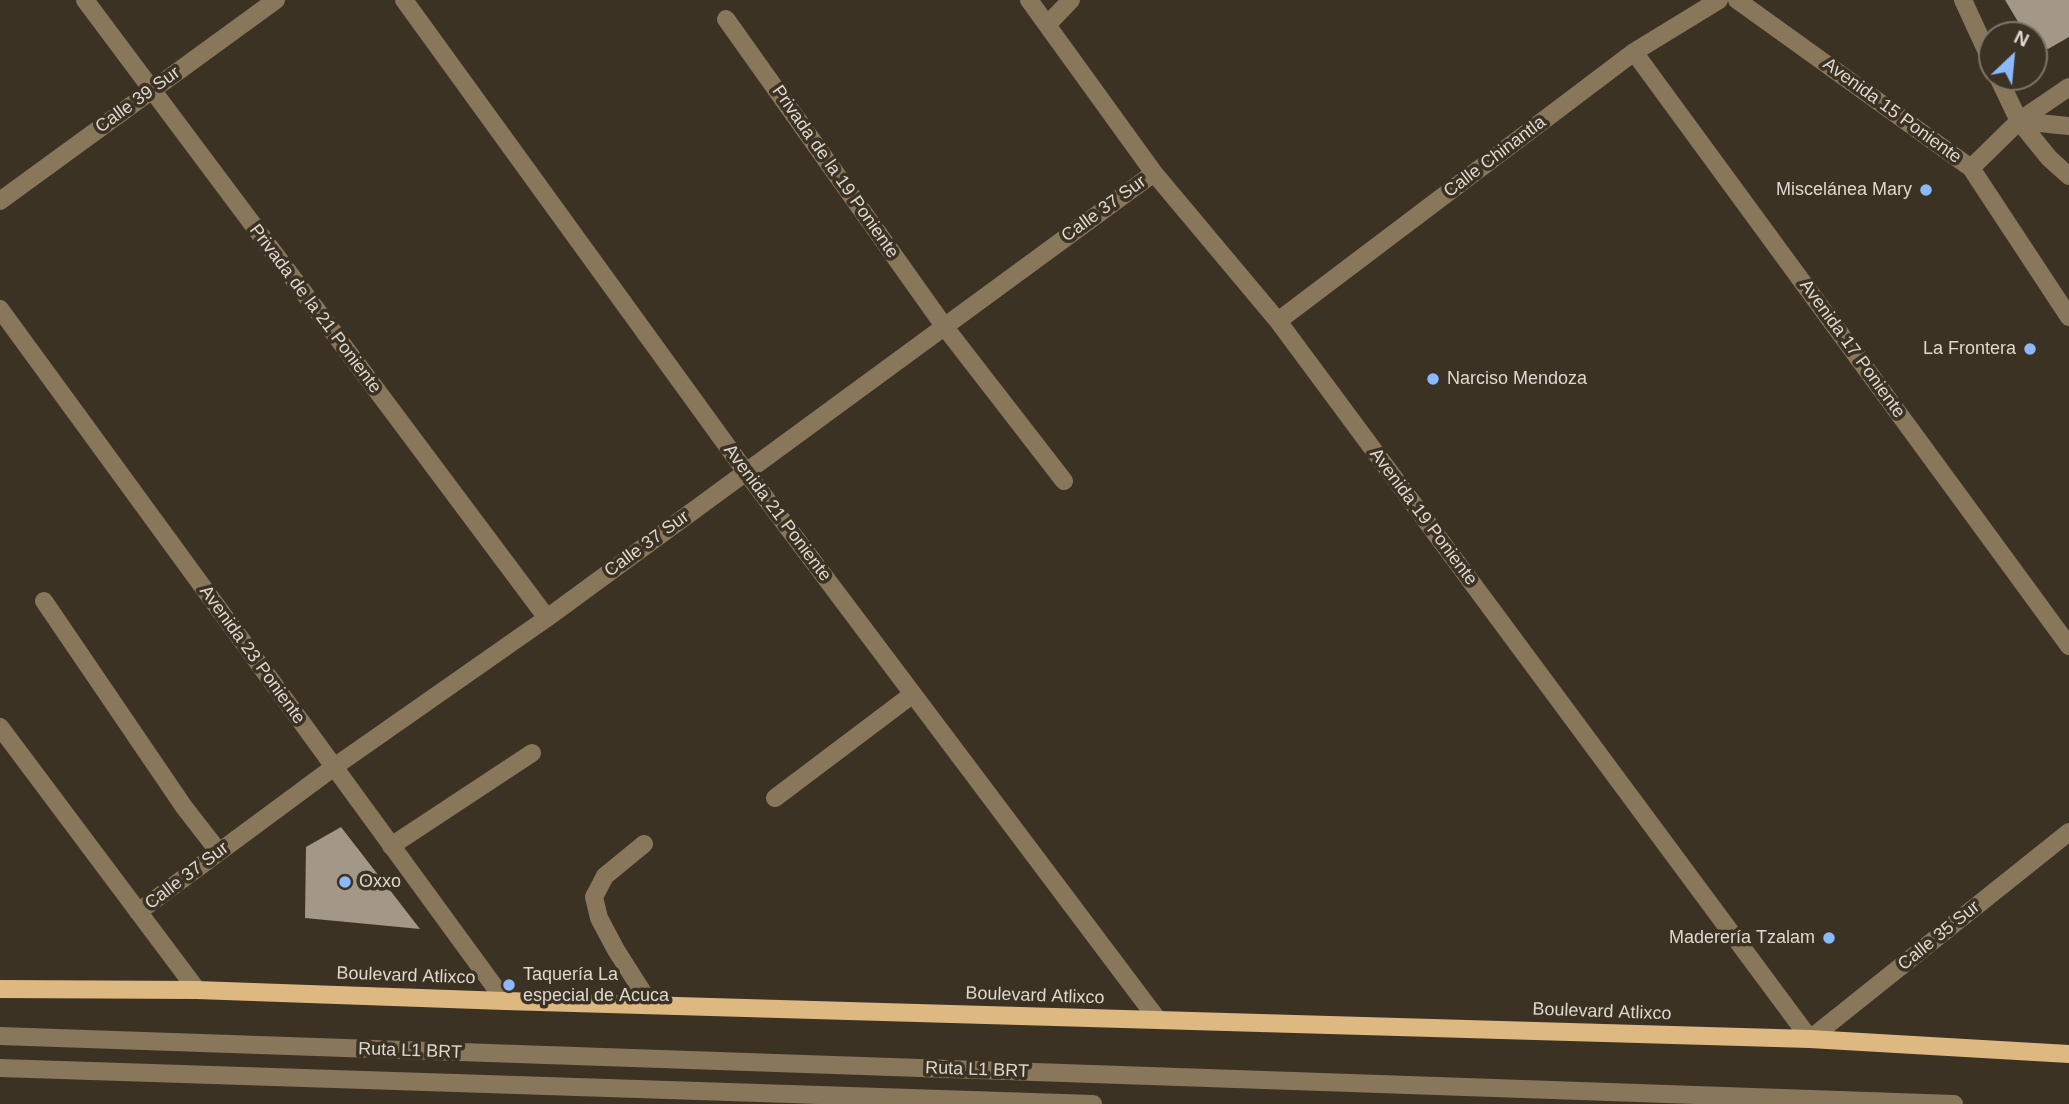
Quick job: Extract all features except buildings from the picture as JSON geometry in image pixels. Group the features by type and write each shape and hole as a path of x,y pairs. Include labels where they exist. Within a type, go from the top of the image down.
{"main road":[{"name":"Boulevard Atlixco","path":"0,989 197,990 1810,1039 2069,1054"}],"street":[{"name":"Privada de la 21 Poniente","path":"85,0 547,618"},
{"name":"Calle 39 Sur","path":"0,201 276,0"},
{"name":"Avenida 21 Poniente","path":"404,0 746,472 1158,1020"},
{"name":"Avenida 19 Poniente","path":"1029,0 1154,173 1278,321 1810,1039"},
{"path":"1047,25 1071,0"},
{"name":"Calle Chinantla","path":"1278,321 1634,52 1719,0"},
{"name":"Avenida 15 Poniente","path":"1737,0 1971,168 2069,317"},
{"path":"1962,0 1978,34"},
{"name":"Privada de la 19 Poniente","path":"726,19 944,326 1064,481"},
{"name":"Avenida 17 Poniente","path":"1634,52 2069,646"},
{"path":"1971,168 2019,121 2069,87"},
{"path":"2005,91 2019,121 2049,158 2069,176"},
{"path":"2019,121 2069,126"},
{"name":"Calle 37 Sur","path":"138,912 334,767 547,618 1154,173"},
{"name":"Avenida 23 Poniente","path":"0,309 505,1001"},
{"path":"44,601 184,807 219,852"},
{"path":"775,798 913,694"},
{"path":"0,727 197,990"},
{"path":"391,845 532,753"},
{"name":"Calle 35 Sur","path":"1810,1039 2069,832"},
{"path":"644,844 605,876 594,897 599,918 651,1005"},
{"name":"Ruta L1 BRT","path":"0,1037 1954,1104"},
{"name":"Ruta L1 BRT","path":"0,1068 1093,1104"}],"place":[{"name":"Miscelánea Mary","path":"1926,190"},
{"name":"La Frontera","path":"2030,349"},
{"name":"Narciso Mendoza","path":"1433,379"},
{"name":"Oxxo","path":"345,882"},
{"name":"Maderería Tzalam","path":"1829,938"},
{"name":"Taquería La especial de Acuca","path":"509,985"}]}
